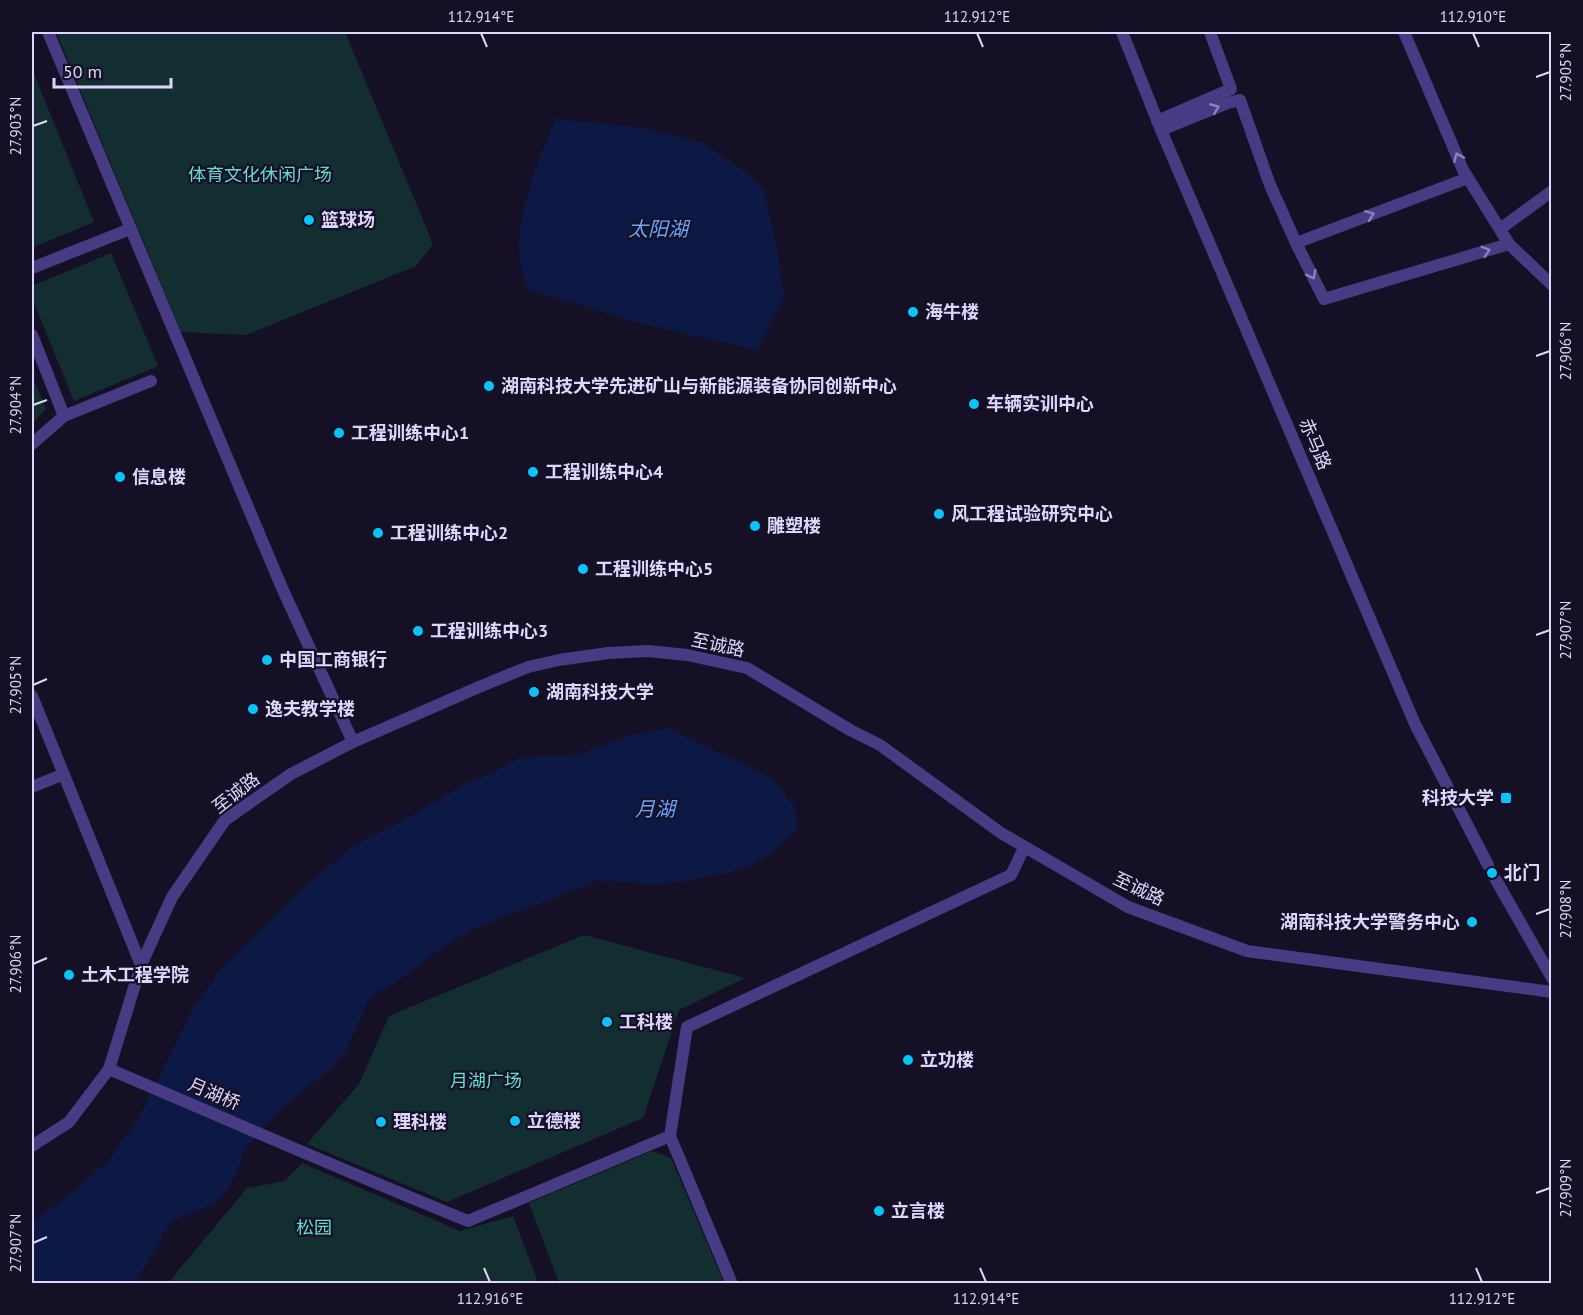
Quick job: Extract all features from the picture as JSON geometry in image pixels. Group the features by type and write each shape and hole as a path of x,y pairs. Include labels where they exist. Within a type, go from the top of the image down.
{"street":[{"path":"48,32 282,588 353,742"},
{"name":"赤马路","path":"1122,32 1159,125 1415,724 1488,865"},
{"path":"1159,125 1231,89 1210,32"},
{"path":"1404,32 1468,178 1509,244 1551,285"},
{"path":"1159,125 1240,100 1270,185 1324,299 1509,244"},
{"path":"1296,243 1468,178"},
{"path":"1500,229 1551,191"},
{"path":"32,267 130,229"},
{"path":"32,335 64,416"},
{"path":"32,444 64,416 151,381"},
{"name":"至诚路","path":"32,1146 69,1122 109,1069 141,965 172,897 225,820 291,774 353,742 528,667 608,653 648,651 687,655 747,668 849,730 880,745 1024,848 1128,907 1247,951 1551,992"},
{"path":"32,696 141,965"},
{"path":"32,787 64,774"},
{"path":"732,1284 670,1136 687,1027 1011,875 1024,848"},
{"path":"1496,880 1551,978"},
{"name":"月湖桥","path":"109,1069 303,1154 468,1221 670,1136"}],"green space":[{"name":"体育文化休闲广场","path":"56,32 345,32 433,244 416,266 246,335 181,332"},
{"path":"32,69 94,222 32,248"},
{"path":"111,253 158,366 74,401 32,298 32,286"},
{"path":"32,375 46,409 32,424"},
{"name":"月湖广场","path":"584,935 745,978 679,1010 643,1118 447,1202 307,1144 359,1084 389,1016"},
{"path":"652,1151 671,1158 724,1283 559,1283 529,1203"},
{"name":"松园","path":"302,1163 460,1231 513,1216 537,1283 168,1283 247,1188 285,1181"}],"water":[{"name":"太阳湖","path":"555,119 637,127 703,143 745,172 764,191 777,245 784,297 757,350 643,324 529,290 521,268 519,250 523,212"},
{"name":"月湖","path":"667,728 771,777 794,805 797,830 770,854 754,864 729,873 658,885 598,880 470,931 440,949 409,974 370,997 346,1052 331,1069 278,1111 245,1150 233,1180 222,1197 214,1204 171,1222 135,1283 32,1283 32,1221 72,1193 109,1160 138,1119 194,1006 222,968 311,881 353,846 395,825 467,783 494,772 521,757 576,755 633,735"}],"place":[{"name":"篮球场","path":"309,220"},
{"name":"海牛楼","path":"913,312"},
{"name":"湖南科技大学先进矿山与新能源装备协同创新中心","path":"489,386"},
{"name":"车辆实训中心","path":"974,404"},
{"name":"工程训练中心1","path":"339,433"},
{"name":"工程训练中心4","path":"533,472"},
{"name":"信息楼","path":"120,477"},
{"name":"风工程试验研究中心","path":"939,514"},
{"name":"雕塑楼","path":"755,526"},
{"name":"工程训练中心2","path":"378,533"},
{"name":"工程训练中心5","path":"583,569"},
{"name":"工程训练中心3","path":"418,631"},
{"name":"中国工商银行","path":"267,660"},
{"name":"湖南科技大学","path":"534,692"},
{"name":"逸夫教学楼","path":"253,709"},
{"name":"科技大学","path":"1506,798"},
{"name":"北门","path":"1492,873"},
{"name":"湖南科技大学警务中心","path":"1472,922"},
{"name":"土木工程学院","path":"69,975"},
{"name":"工科楼","path":"607,1022"},
{"name":"立功楼","path":"908,1060"},
{"name":"立德楼","path":"515,1121"},
{"name":"理科楼","path":"381,1122"},
{"name":"立言楼","path":"879,1211"}]}
